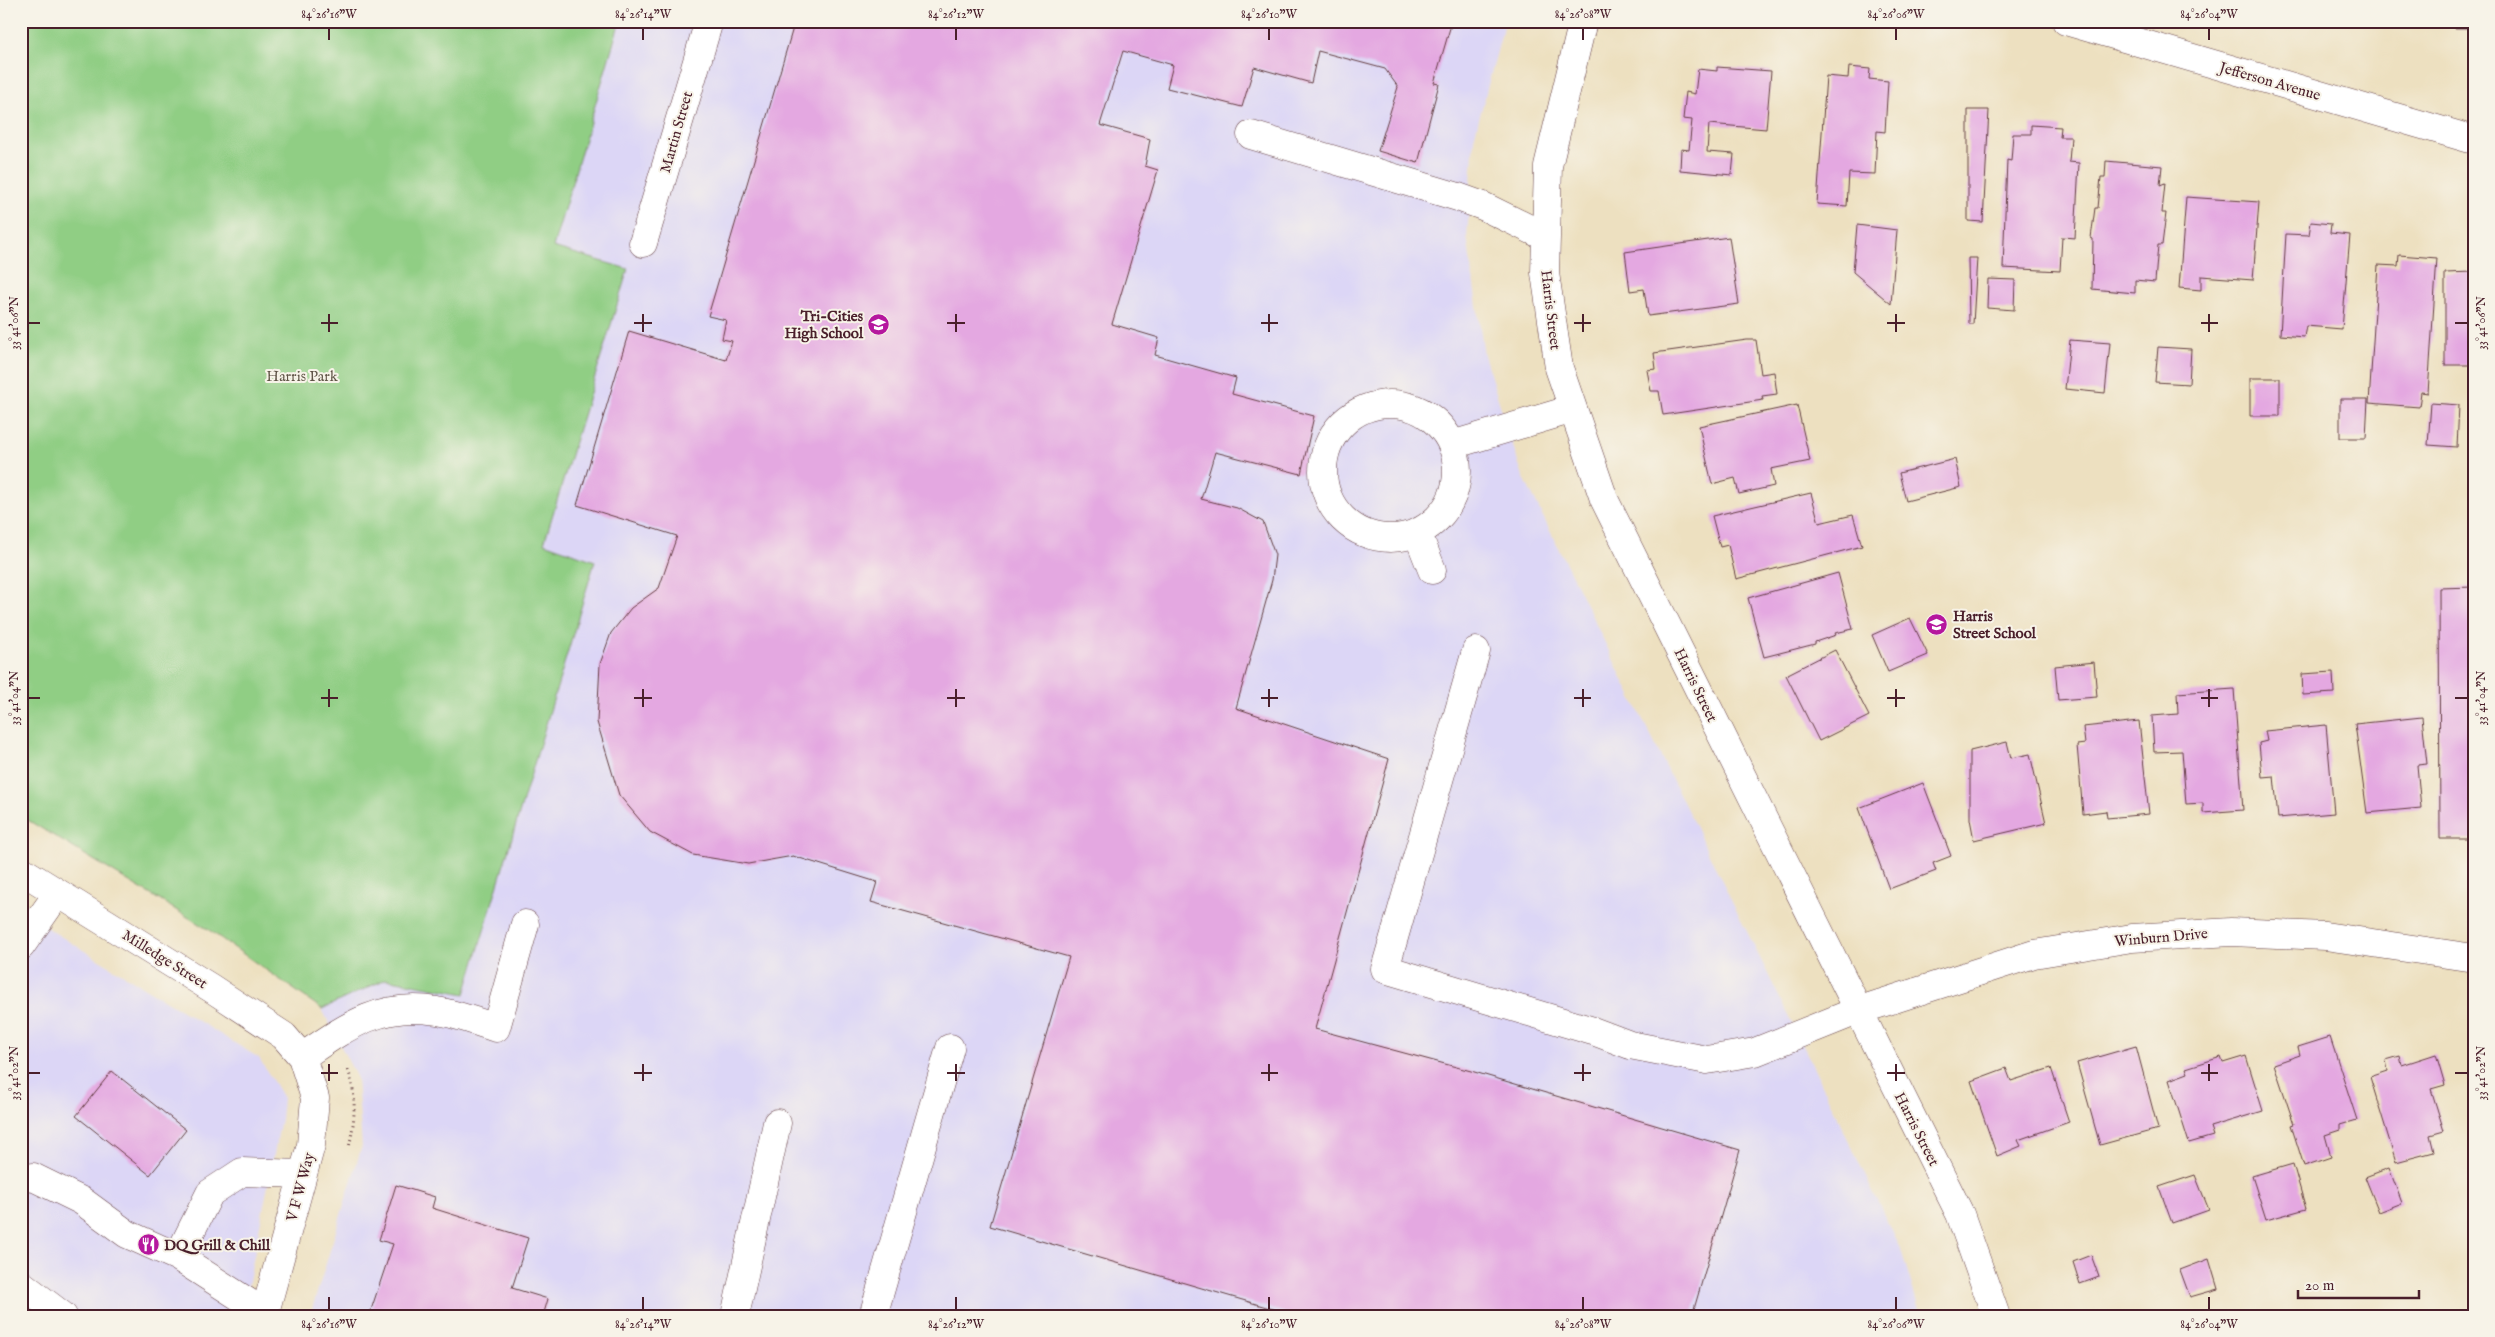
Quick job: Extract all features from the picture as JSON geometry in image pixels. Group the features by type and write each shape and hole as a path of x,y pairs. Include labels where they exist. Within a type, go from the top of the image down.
{"street":[{"name":"Martin Street","path":"644,243 709,21"},
{"name":"Harris Street","path":"1583,21 1548,166 1545,272 1559,368 1604,499 1960,1214 1996,1316"},
{"name":"Jefferson Avenue","path":"2066,21 2474,140"},
{"path":"1251,135 1458,197 1483,206 1546,237"},
{"path":"1381,404 1400,404 1419,410 1435,420 1452,444 1457,472 1454,490 1446,508 1434,522 1417,532 1399,538 1380,538 1361,532 1344,522 1332,507 1325,489 1322,470 1325,451 1333,434 1346,419 1362,409 1381,404"},
{"path":"1452,444 1573,409"},
{"path":"1417,532 1432,570"},
{"name":"Winburn Drive","path":"1476,651 1385,969 1630,1045 1707,1060 1755,1052 1857,1010 2034,954 2132,938 2231,932 2325,936 2474,958"},
{"name":"Milledge Street","path":"21,870 211,988 284,1036 302,1057"},
{"path":"21,946 58,893"},
{"path":"302,1057 338,1034 377,1013 403,1008 437,1010 496,1028 525,924"},
{"path":"873,1316 950,1048"},
{"name":"V F W Way","path":"265,1314 311,1145 315,1098 302,1057"},
{"path":"735,1316 777,1122"},
{"path":"178,1257 210,1193 242,1172 303,1174"},
{"path":"21,1179 33,1177 82,1202 127,1234 178,1257 265,1314"},
{"path":"21,1284 63,1316"}],"shaded area":[{"path":"21,21 1505,21 1474,138 1467,237 1484,355 1522,474 1814,1068 1902,1253 1921,1316 310,1316 362,1146 357,1078 322,1009 209,930 21,816"},
{"path":"21,912 259,1058 283,1098 281,1119 242,1316 21,1316"}],"green space":[{"name":"Harris Park","path":"21,21 620,21 553,247 628,269 544,543 595,561 465,994 386,979 322,1009 209,930 21,816"}],"building":[{"path":"795,21 1452,21 1434,83 1439,84 1418,163 1378,151 1398,87 1385,69 1318,51 1311,83 1254,67 1242,107 1167,88 1173,65 1123,51 1100,125 1150,139 1145,166 1158,170 1112,324 1159,338 1155,355 1236,378 1232,394 1314,416 1301,474 1215,452 1201,499 1237,508 1263,522 1275,555 1272,580 1236,708 1389,759 1315,1029 1471,1071 1740,1150 1692,1316 1297,1316 990,1226 1069,957 871,902 877,882 793,856 748,864 693,855 650,832 619,795 597,722 600,664 611,633 631,608 659,588 677,536 577,505 629,331 726,360 732,341 722,339 726,320 708,316"},
{"path":"2454,21 2474,21 2474,28 2454,28"},
{"path":"1717,67 1771,71 1766,129 1709,124 1707,152 1734,154 1732,175 1680,170 1681,149 1689,150 1692,120 1683,119 1686,92 1695,94 1698,69 1717,71"},
{"path":"1849,67 1870,69 1869,79 1888,81 1885,132 1877,131 1875,174 1849,173 1847,206 1817,204 1826,76 1848,78"},
{"path":"1968,110 1989,110 1983,222 1968,221"},
{"path":"2031,125 2061,127 2060,137 2071,137 2069,162 2079,163 2075,238 2062,237 2060,271 2003,268 2007,160 2011,161 2013,134 2031,134"},
{"path":"2106,161 2162,166 2160,185 2165,183 2162,213 2166,213 2162,245 2158,245 2155,282 2135,280 2135,293 2092,289 2093,239 2091,238 2095,208 2098,208 2101,177 2105,177"},
{"path":"2186,197 2259,202 2253,280 2201,276 2201,290 2179,288"},
{"path":"2311,222 2331,224 2330,233 2350,235 2342,329 2306,326 2304,337 2280,335 2286,234 2309,235"},
{"path":"1857,225 1897,230 1891,304 1853,272"},
{"path":"1729,237 1739,304 1648,316 1644,289 1630,291 1625,252"},
{"path":"2399,255 2437,258 2428,393 2421,392 2419,407 2369,403 2378,265 2398,266"},
{"path":"1968,258 1977,258 1973,324 1969,324"},
{"path":"2474,272 2474,365 2445,365 2445,273"},
{"path":"1988,279 2015,280 2014,310 1987,308"},
{"path":"1756,340 1761,374 1774,372 1777,394 1762,396 1763,400 1663,415 1659,391 1651,391 1647,370 1656,369 1654,353"},
{"path":"2070,340 2110,343 2105,393 2065,389"},
{"path":"2158,347 2191,349 2189,384 2155,382"},
{"path":"2250,378 2280,378 2280,416 2250,416"},
{"path":"2340,399 2368,399 2366,438 2340,438"},
{"path":"2431,403 2459,405 2457,447 2428,445"},
{"path":"1797,405 1810,461 1771,469 1774,486 1739,494 1735,478 1712,484 1699,426"},
{"path":"1955,459 1961,487 1906,501 1899,473"},
{"path":"1811,493 1819,523 1853,515 1862,546 1736,579 1728,545 1720,547 1712,516"},
{"path":"1838,573 1853,629 1835,633 1836,635 1815,642 1815,644 1764,657 1748,598"},
{"path":"2474,587 2474,839 2440,839 2439,588"},
{"path":"1910,618 1928,655 1888,672 1872,635"},
{"path":"1835,650 1869,716 1819,741 1786,675"},
{"path":"2094,662 2097,697 2058,700 2055,666"},
{"path":"2333,672 2334,693 2303,695 2302,674"},
{"path":"2234,689 2243,810 2203,813 2203,803 2186,804 2182,751 2154,752 2152,716 2178,714 2177,693"},
{"path":"2422,717 2427,764 2417,765 2421,808 2367,813 2355,724"},
{"path":"2139,721 2149,814 2107,818 2106,811 2083,814 2077,745 2085,744 2083,727"},
{"path":"2326,725 2334,813 2278,818 2274,776 2262,777 2259,743 2267,741 2265,731"},
{"path":"2007,742 2011,758 2030,754 2046,823 1974,840 1970,819 1970,751"},
{"path":"1923,783 1951,856 1933,863 1936,871 1889,889 1859,808"},
{"path":"2330,1037 2357,1120 2340,1125 2340,1130 2325,1135 2331,1157 2304,1166 2291,1125 2294,1124 2274,1064 2300,1055 2298,1047"},
{"path":"2136,1046 2158,1129 2100,1145 2077,1063"},
{"path":"2436,1054 2445,1085 2431,1089 2444,1131 2430,1135 2434,1152 2396,1162 2370,1077 2388,1071 2386,1060 2400,1056 2402,1065"},
{"path":"2246,1056 2263,1111 2210,1127 2213,1136 2189,1143 2169,1080 2188,1073 2186,1068 2221,1057 2223,1063"},
{"path":"2006,1068 2011,1081 2051,1068 2069,1122 2018,1140 2021,1146 1997,1156 1971,1081"},
{"path":"112,1071 186,1130 150,1175 76,1116"},
{"path":"2293,1164 2306,1209 2266,1220 2252,1176"},
{"path":"2389,1168 2402,1203 2379,1212 2365,1177"},
{"path":"2195,1175 2209,1210 2172,1223 2159,1187"},
{"path":"396,1185 435,1197 432,1208 528,1238 512,1288 548,1299 543,1316 369,1316 393,1244 379,1240"},
{"path":"2091,1255 2099,1277 2080,1284 2073,1262"},
{"path":"2209,1259 2218,1289 2190,1297 2180,1270"}],"place":[{"name":"Tri-Cities High School","path":"879,325"},
{"name":"Harris Street School","path":"1937,625"},
{"name":"DQ Grill & Chill","path":"148,1245"}]}
